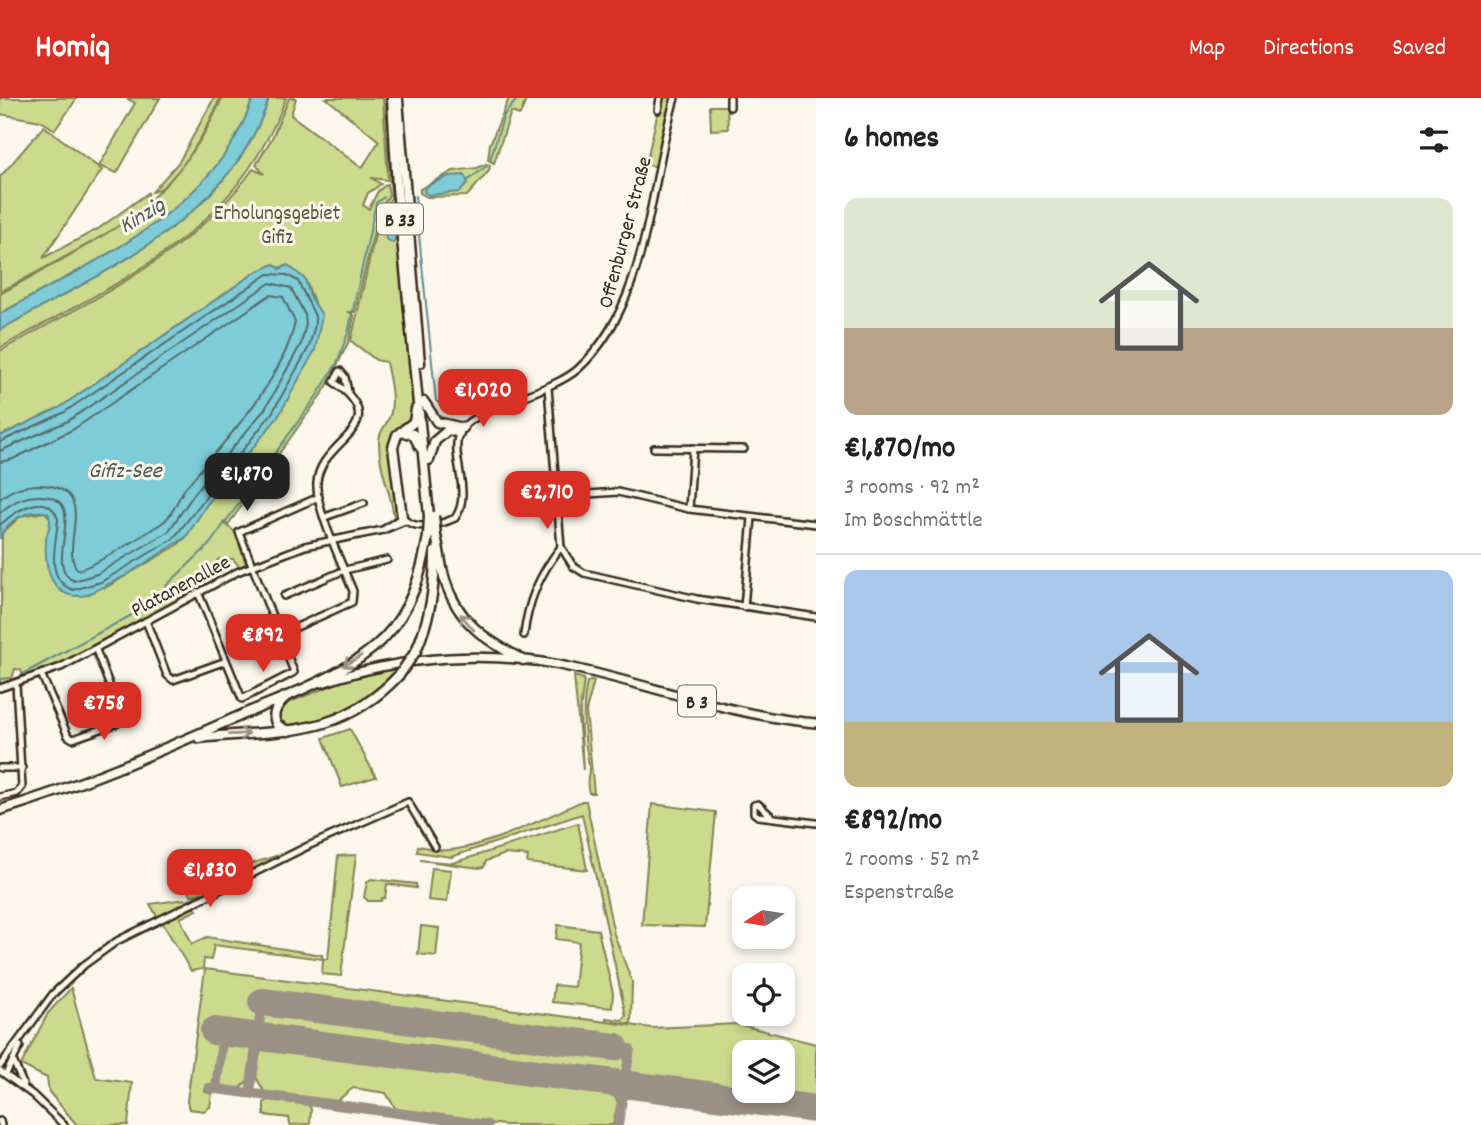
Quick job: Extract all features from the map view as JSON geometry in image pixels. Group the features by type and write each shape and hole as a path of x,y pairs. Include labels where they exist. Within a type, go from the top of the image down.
{"highway":[{"name":"B 33","path":"395,98 430,496"},
{"name":"B 33","path":"189,739 290,732 323,726 355,712 382,694 416,651 427,625 433,600 429,460 421,399"},
{"path":"421,399 437,422 461,430"},
{"path":"403,519 394,439 414,422 421,399"},
{"path":"429,460 439,436 448,430 461,430"},
{"path":"401,432 413,434 419,441 430,496"},
{"name":"B 33","path":"305,689 373,648 386,635 401,616 417,583 432,536"},
{"path":"432,536 444,578 463,619 486,641 523,660"},
{"name":"B 3","path":"0,810 189,739 305,689"},
{"path":"286,697 276,708 274,717 277,725 290,732"}],"main road":[{"name":"B 3","path":"305,689 396,663 463,657 523,660 571,667 745,714 816,723"}],"street":[{"path":"658,110 660,98"},
{"path":"730,98 730,107"},
{"name":"Offenburger Straße","path":"461,430 474,419 548,388 578,369 616,321 636,264 673,100"},
{"path":"548,388 561,547 567,558 584,573 744,607 816,617"},
{"path":"279,635 352,602 353,591 325,517 316,482 326,463 358,419 359,407 348,392"},
{"path":"403,519 423,526 445,523 455,518 463,501 461,430"},
{"path":"654,448 744,449"},
{"path":"689,509 693,448"},
{"path":"558,496 618,492 689,509 816,524"},
{"path":"198,592 242,699 294,672 239,537 241,530 319,497"},
{"path":"325,517 364,503"},
{"path":"744,607 752,518"},
{"name":"Platanenallee","path":"0,688 42,676 96,650 198,592 251,567 333,538 383,530 403,519"},
{"path":"524,635 534,591 544,570 561,547"},
{"path":"284,596 345,570 387,560"},
{"path":"146,621 167,675 173,680 226,661"},
{"path":"42,676 68,736 73,739 118,723 120,713 96,650"},
{"path":"0,797 17,793 22,787 16,684"},
{"path":"0,768 22,768"},
{"path":"2,1070 63,983 117,942 383,811 410,801 435,847"},
{"path":"771,816 816,823"},
{"path":"2,1070 14,1063 24,1035"},
{"path":"14,1063 26,1089"},
{"path":"2,1070 64,1125"}],"green space":[{"path":"0,98 77,98 55,130 41,121 0,114"},
{"path":"126,98 160,98 117,173 99,166 135,103"},
{"path":"214,98 220,98 192,152 172,179 152,192 179,162"},
{"path":"222,98 253,98 235,138 211,172 182,202 112,252 0,314 0,294 100,237 130,217 157,194 203,136"},
{"path":"269,98 286,98 264,146 236,186 204,220 168,250 130,276 0,348 0,330 119,263 194,210 225,178 251,141"},
{"name":"Erholungsgebiet Gifiz","path":"289,98 296,98 291,115 362,168 379,141 326,98 383,98 388,180 371,178 381,184 368,193 363,205 369,209 378,191 387,184 389,195 378,214 355,312 349,312 354,316 349,341 326,388 228,525 222,521 235,532 246,564 238,568 233,559 219,559 210,569 210,578 214,581 50,669 23,678 21,670 15,669 11,682 0,684 2,533 21,516 45,512 51,519 48,533 105,588 176,546 186,537 207,504 243,462 315,350 314,302 305,279 286,266 256,272 59,408 0,436 0,351 137,274 200,227 228,200 253,169 264,174 256,165 272,138"},
{"path":"385,98 389,98 394,203 415,410 414,417 392,438 397,517 394,518 383,472 379,438 392,406 386,362 376,360 351,341 377,226 382,211 391,198"},
{"path":"509,98 527,98 520,115 511,112 494,163 488,160 490,144"},
{"path":"661,98 671,98 657,167 646,164"},
{"path":"710,106 727,106 728,129 711,130"},
{"path":"44,126 102,170 43,258 98,229 148,193 148,199 137,213 121,224 0,292 0,177"},
{"path":"490,165 489,171 467,196 427,197 420,193 420,189 453,171"},
{"path":"400,668 375,695 348,712 317,722 281,727 275,712 280,706 348,679"},
{"path":"574,676 584,679 580,712 583,770"},
{"path":"594,681 586,711 594,793 589,793 584,703 587,682"},
{"path":"350,729 376,777 342,787 323,738"},
{"path":"586,801 614,934 632,982 631,1024 606,1021 606,1018 622,1020 626,1016 582,814 451,857 417,852 418,846 439,850 472,846"},
{"path":"652,804 716,812 705,927 642,925"},
{"path":"578,823 587,870 527,863 528,856 505,854 486,861 484,867 479,868 420,860 453,863"},
{"path":"282,854 190,902 189,899 202,893 191,895 185,885"},
{"path":"356,855 341,976 322,974 323,959 328,959 338,856"},
{"path":"432,868 451,870 447,902 428,900"},
{"path":"371,879 416,884 416,888 387,884 385,898 381,901 368,901 364,897 367,882"},
{"path":"185,899 187,903 158,918 150,904"},
{"path":"195,907 197,910 180,918 192,944 207,937 322,955 323,959 214,945 211,960 204,959 203,969 191,971 162,922"},
{"path":"558,925 598,930 613,993 612,1008 552,1002 554,985 574,987 579,942 556,939"},
{"path":"421,926 439,928 436,956 418,954"},
{"path":"205,969 652,1028 732,1024 816,1044 816,1102 795,1099 795,1040 732,1040 732,1091 213,1025 211,1037 221,1038 215,1087 205,1086 204,1091 212,1094 210,1107 204,1111 189,1109 187,1101"},
{"path":"71,988 96,1078 132,1083 128,1125 77,1125 49,1092 47,1078 21,1065 48,1013"},
{"path":"224,1039 254,1045 249,1079 240,1088 217,1087"},
{"path":"269,1045 610,1089 618,1102 613,1125 504,1125 397,1111 386,1093 353,1088 337,1101 265,1093 256,1077 260,1052"},
{"path":"268,1100 308,1104 311,1109 310,1124 290,1125 289,1118 264,1115 264,1103"}],"water":[{"path":"253,98 269,98 251,141 225,178 194,210 119,263 0,330 0,314 112,252 182,202 211,172 235,138"},
{"path":"464,175 468,183 460,192 429,195 424,192 425,187 449,176"},
{"path":"388,209 393,211 396,237 393,243 386,239 383,212"},
{"name":"Gifiz-See","path":"274,264 280,269 288,265 305,279 310,296 322,315 315,350 278,417 207,504 186,537 125,576 87,595 75,596 58,588 47,562 46,540 50,520 48,513 33,512 19,517 7,526 0,539 0,436 59,408 256,272"}],"waterway":[{"path":"490,160 504,115 518,98"},
{"path":"467,181 488,165"},
{"path":"415,196 436,401 449,410 486,403"},
{"path":"23,674 141,610 209,545 318,394 337,363 348,333 376,203 384,197"},
{"path":"0,679 10,678"}],"taxiway":[{"path":"250,1092 262,1002"},
{"path":"216,1088 223,1033"},
{"path":"615,1047 630,1049 618,1125"},
{"path":"209,1088 488,1125"}],"runway":[{"path":"262,1002 615,1047"},
{"path":"214,1031 816,1109"}],"water label":[{"name":"Kinzig","path":"141,214"}]}
